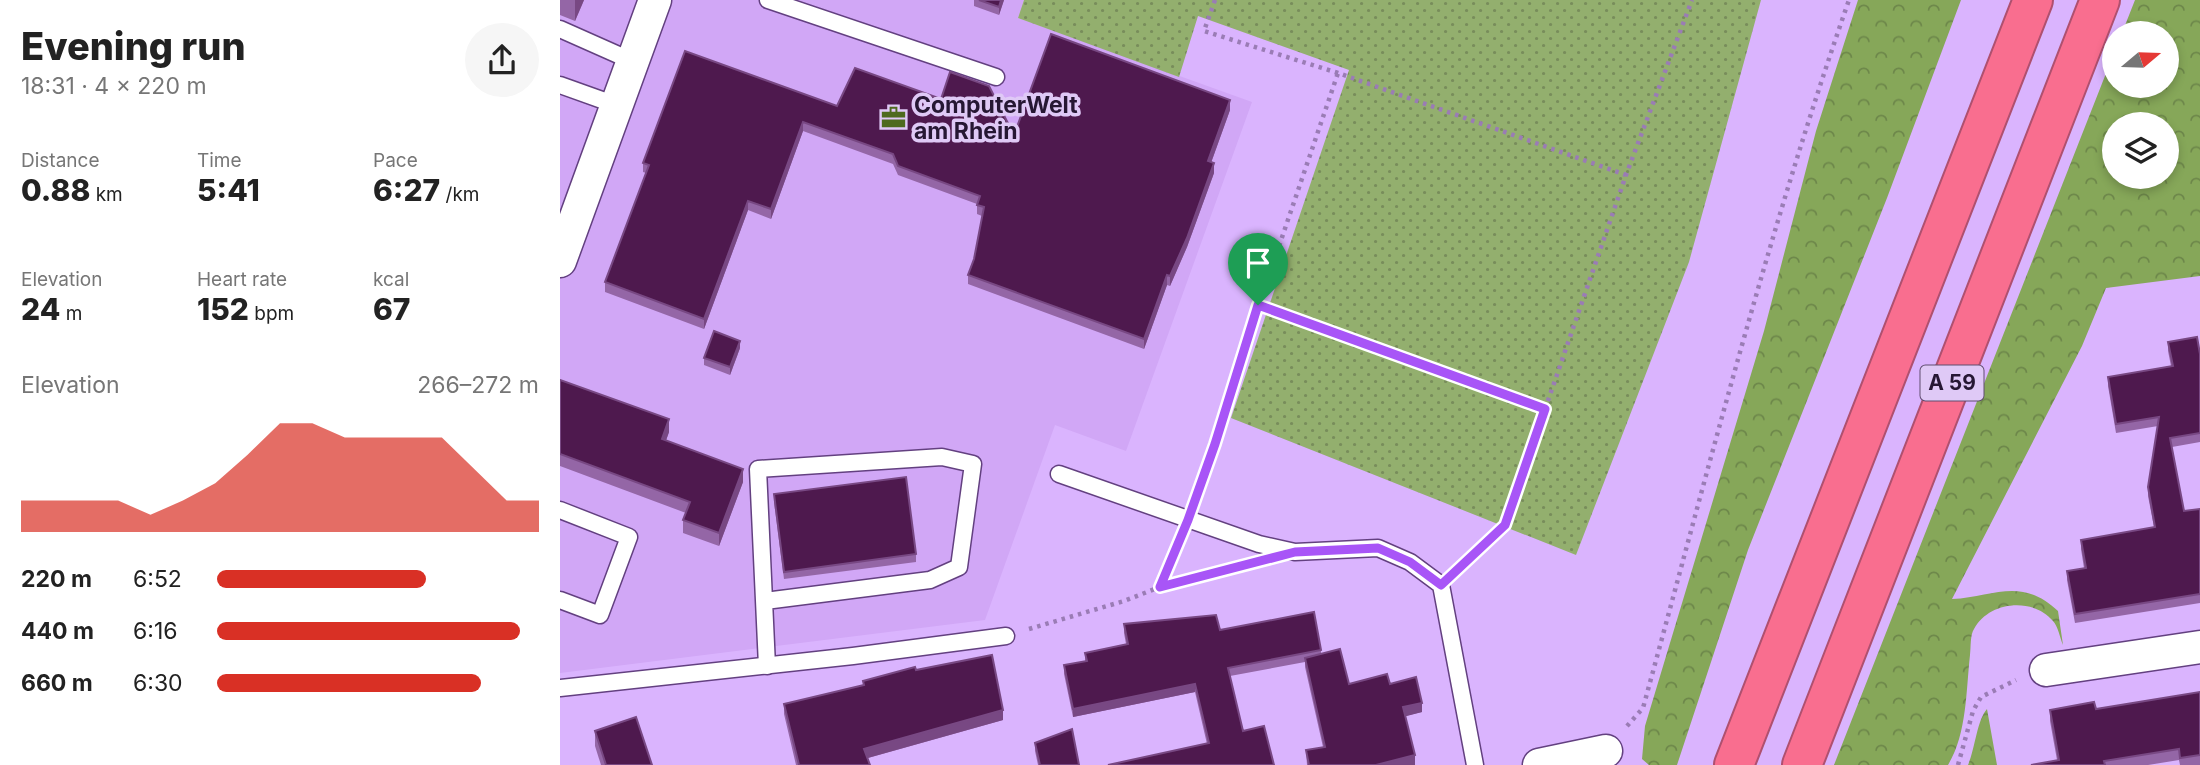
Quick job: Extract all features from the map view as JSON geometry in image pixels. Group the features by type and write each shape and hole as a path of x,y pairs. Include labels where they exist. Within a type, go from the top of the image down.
{"highway":[{"name":"A 59","path":"1734,765 2033,0"},
{"name":"A 59","path":"1802,765 2100,0"}],"street":[{"path":"560,261 655,0"},
{"path":"2046,670 2200,646"},
{"path":"1539,765 1606,751"}],"lane":[{"path":"768,0 996,77"},
{"path":"560,29 632,61"},
{"path":"560,85 616,105"},
{"path":"765,601 930,580 959,567 973,464 942,457 758,469 767,666"},
{"path":"1059,474 1259,544 1295,552 1378,548 1410,562 1441,585 1475,765"},
{"path":"560,510 629,537 600,615 560,600"},
{"path":"560,688 767,666 1006,636"}],"path":[{"path":"1215,0 1204,30 1338,73 1626,176"},
{"path":"1441,585 1505,525 1626,176 1692,0"},
{"path":"1606,751 1643,708 1809,116 1849,0"},
{"path":"1160,587 1215,444 1258,305 1338,73"},
{"path":"1258,305 1545,409"},
{"path":"1006,636 1124,601 1160,587 1295,552"},
{"path":"1958,765 1973,711 1981,697 2046,670"}],"shaded area":[{"path":"560,0 1024,0 1018,18 1252,102 1126,451 1055,425 985,620 560,673"}],"green space":[{"path":"1024,0 1761,0 1689,262 1576,555 1231,418 1349,70 1198,16 1179,77 1018,18"},
{"path":"1858,0 1961,0 1887,198 1748,550 1677,765 1649,765 1642,759 1645,726 1764,331 1816,131"},
{"path":"2135,0 2200,0 2200,276 2106,288 2082,346 1952,599 2007,591 2032,594 2058,611 2063,645 2055,623 2034,608 2012,606 1990,613 1981,620 1972,634 1962,726 1948,765 1834,765 2102,84 2102,98 2179,98 2179,21 2127,21"},
{"path":"1987,709 1997,765 1968,765 1981,720"}],"building":[{"path":"979,0 1001,0 999,7"},
{"path":"1051,34 1230,100 1208,161 1214,163 1187,238 1170,276 1167,275 1144,339 968,275 974,259 984,207 977,205 980,196 898,166 893,154 803,122 771,209 748,201 704,319 605,282 649,165 643,163 685,51 837,106 855,68 941,99 950,72 989,86 1014,135"},
{"path":"714,331 740,341 730,367 704,358"},
{"path":"2197,337 2200,354 2200,433 2170,438 2184,511 2200,509 2200,594 2075,614 2067,571 2086,568 2081,540 2155,527 2148,487 2159,417 2116,424 2108,377 2173,366 2168,342"},
{"path":"560,380 669,419 662,439 743,469 719,533 683,520 690,502 560,454"},
{"path":"906,477 916,554 784,572 774,494"},
{"path":"1314,612 1321,650 1228,668 1243,731 1264,726 1274,765 1108,765 1209,743 1195,684 1073,709 1064,665 1087,661 1085,653 1128,644 1124,624 1216,615 1220,630"},
{"path":"1340,649 1349,684 1387,674 1390,684 1416,677 1422,703 1403,707 1415,755 1376,765 1309,765 1306,750 1325,747 1305,658"},
{"path":"992,655 1003,710 864,749 870,765 799,765 784,704 864,685 863,681 915,667 916,670"},
{"path":"2200,692 2200,755 2180,758 2179,749 2104,761 2105,765 2031,765 2059,760 2050,710 2094,702 2096,709"},
{"path":"636,717 652,765 606,765 595,731"},
{"path":"1072,729 1079,765 1040,765 1035,743"}],"place":[{"name":"ComputerWelt am Rhein","path":"894,118"}],"route":[{"path":"1258,305 1268,311 1545,409 1505,525 1441,585 1410,562 1378,548 1295,552 1160,587 1215,444 1258,305"}]}
